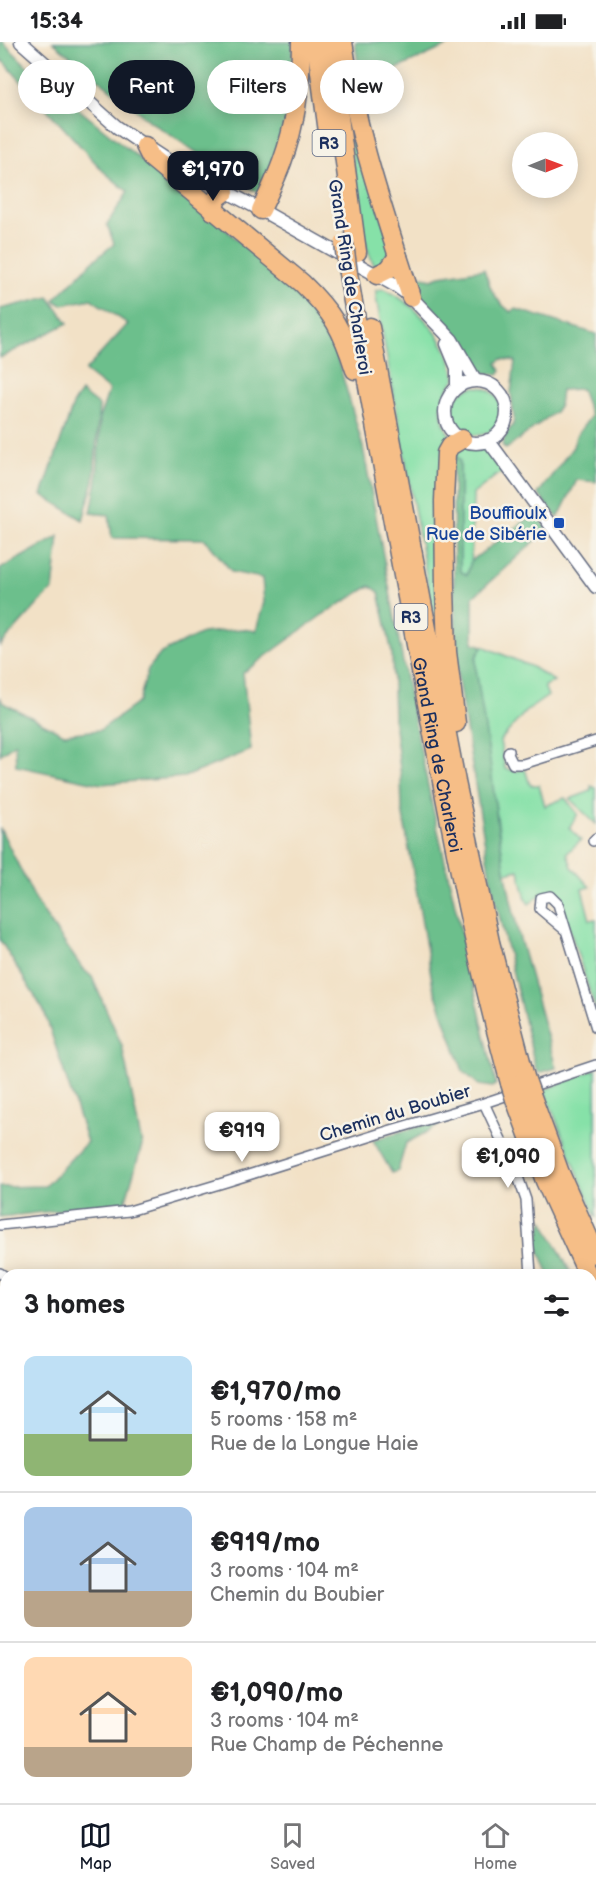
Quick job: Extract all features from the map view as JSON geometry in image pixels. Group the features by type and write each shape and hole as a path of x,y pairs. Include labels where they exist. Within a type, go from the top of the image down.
{"highway":[{"path":"261,210 281,164 288,141 299,87 301,42"},
{"name":"Grand Ring de Charleroi","path":"316,42 350,248 362,276 456,782 520,1088 545,1181 585,1269"},
{"name":"Grand Ring de Charleroi","path":"330,42 350,248"},
{"path":"343,42 348,79 369,166 411,297"},
{"path":"145,146 151,158 280,264 320,301 335,320 346,340 356,374 368,393"},
{"path":"213,211 217,198 225,192"},
{"path":"362,276 389,269 398,256"},
{"name":"Grand Ring de Charleroi","path":"362,276 368,393 458,864 490,1011 520,1088 596,1254"},
{"path":"456,782 456,718 447,652 444,501 446,453 450,446 462,439"}],"street":[{"path":"21,42 117,127 145,146 261,210 362,276 411,297 452,340 476,381"},
{"path":"437,325 457,368 457,387"},
{"path":"476,381 495,387 502,395 507,416 497,435 477,443 462,439 450,429 445,415 448,400 457,387 476,381"},
{"path":"488,440 596,586"},
{"path":"509,751 508,754 513,764 523,764 596,741"},
{"path":"566,930 596,1028"},
{"name":"Chemin du Boubier","path":"0,1225 129,1211 484,1103 596,1065"},
{"path":"484,1103 518,1174 526,1200 531,1269"}],"green space":[{"path":"0,42 3,42 21,60 18,60 18,78 0,58"},
{"path":"53,42 293,42 292,60 207,60 207,114 288,114 282,154 259,194 141,114 195,114 195,60 108,60 108,87 96,77 96,60 75,60"},
{"path":"355,42 456,42 404,66 404,60 358,60"},
{"path":"51,114 85,114 212,217 315,309 330,332 363,447 408,689 496,1084 493,1087 479,1085 463,1071 433,986 402,809 401,777 394,720 392,653 379,592 370,586 322,615 243,673 251,750 184,777 101,784 16,766 15,743 0,755 0,697 3,703 64,734 100,730 139,702 148,669 161,653 202,633 242,629 256,631 264,602 262,578 232,572 205,539 112,538 109,515 91,513 97,480 100,416 109,390 85,371 128,324 91,299 62,305 54,300 93,261 114,244 107,224 128,192 103,171"},
{"path":"347,114 354,114 392,253 388,263 375,266 368,251"},
{"path":"484,269 493,293 511,312 516,309 596,334 596,482 577,480 558,518 538,494 573,447 576,436 591,416 581,389 561,390 559,406 555,412 506,449 502,445 513,425 514,418 511,393 515,361 502,359 497,363 501,371 498,375 479,372 411,284 414,275 432,279"},
{"path":"385,289 404,301 428,323 448,354 456,378 446,393 442,407 443,421 451,438 438,640 376,297 376,290"},
{"path":"49,297 68,323 0,358 0,309"},
{"path":"477,387 494,394 501,411 494,428 477,435 460,428 453,411 460,394"},
{"path":"81,392 99,406 94,480 83,520 42,495 74,402"},
{"path":"464,445 489,450 508,470 497,475 473,494 471,561 467,575 460,571 460,461 453,452"},
{"path":"453,452 460,461 460,571 467,575 471,561 537,512 547,530 473,597 473,643 483,646 476,657 476,669 508,886 518,932 556,1068 539,1073 535,1066 491,881 458,680 454,583"},
{"path":"59,536 53,590 0,646 0,569"},
{"path":"483,646 532,667 554,681 544,686 548,696 525,712 500,741 505,769 518,771 525,769 530,785 539,785 545,806 565,798 578,814 569,828 581,840 567,853 572,867 590,887 582,889 590,920 596,919 596,1011 561,903 540,895 529,904 519,870 505,873 476,669 476,657"},
{"path":"591,786 596,788 596,824 570,799 591,791"},
{"path":"0,828 38,905 82,968 92,977 122,1046 142,1145 125,1203 0,1217 0,1187 45,1186 87,1142 44,1011 0,940"},
{"path":"596,1069 596,1218 544,1090"},
{"path":"437,1121 438,1126 406,1143 398,1171 392,1173 373,1140"},
{"path":"543,1220 569,1269 547,1269 537,1244"}],"place":[{"name":"Bouffioulx Rue de Sibérie","path":"559,523"}]}
